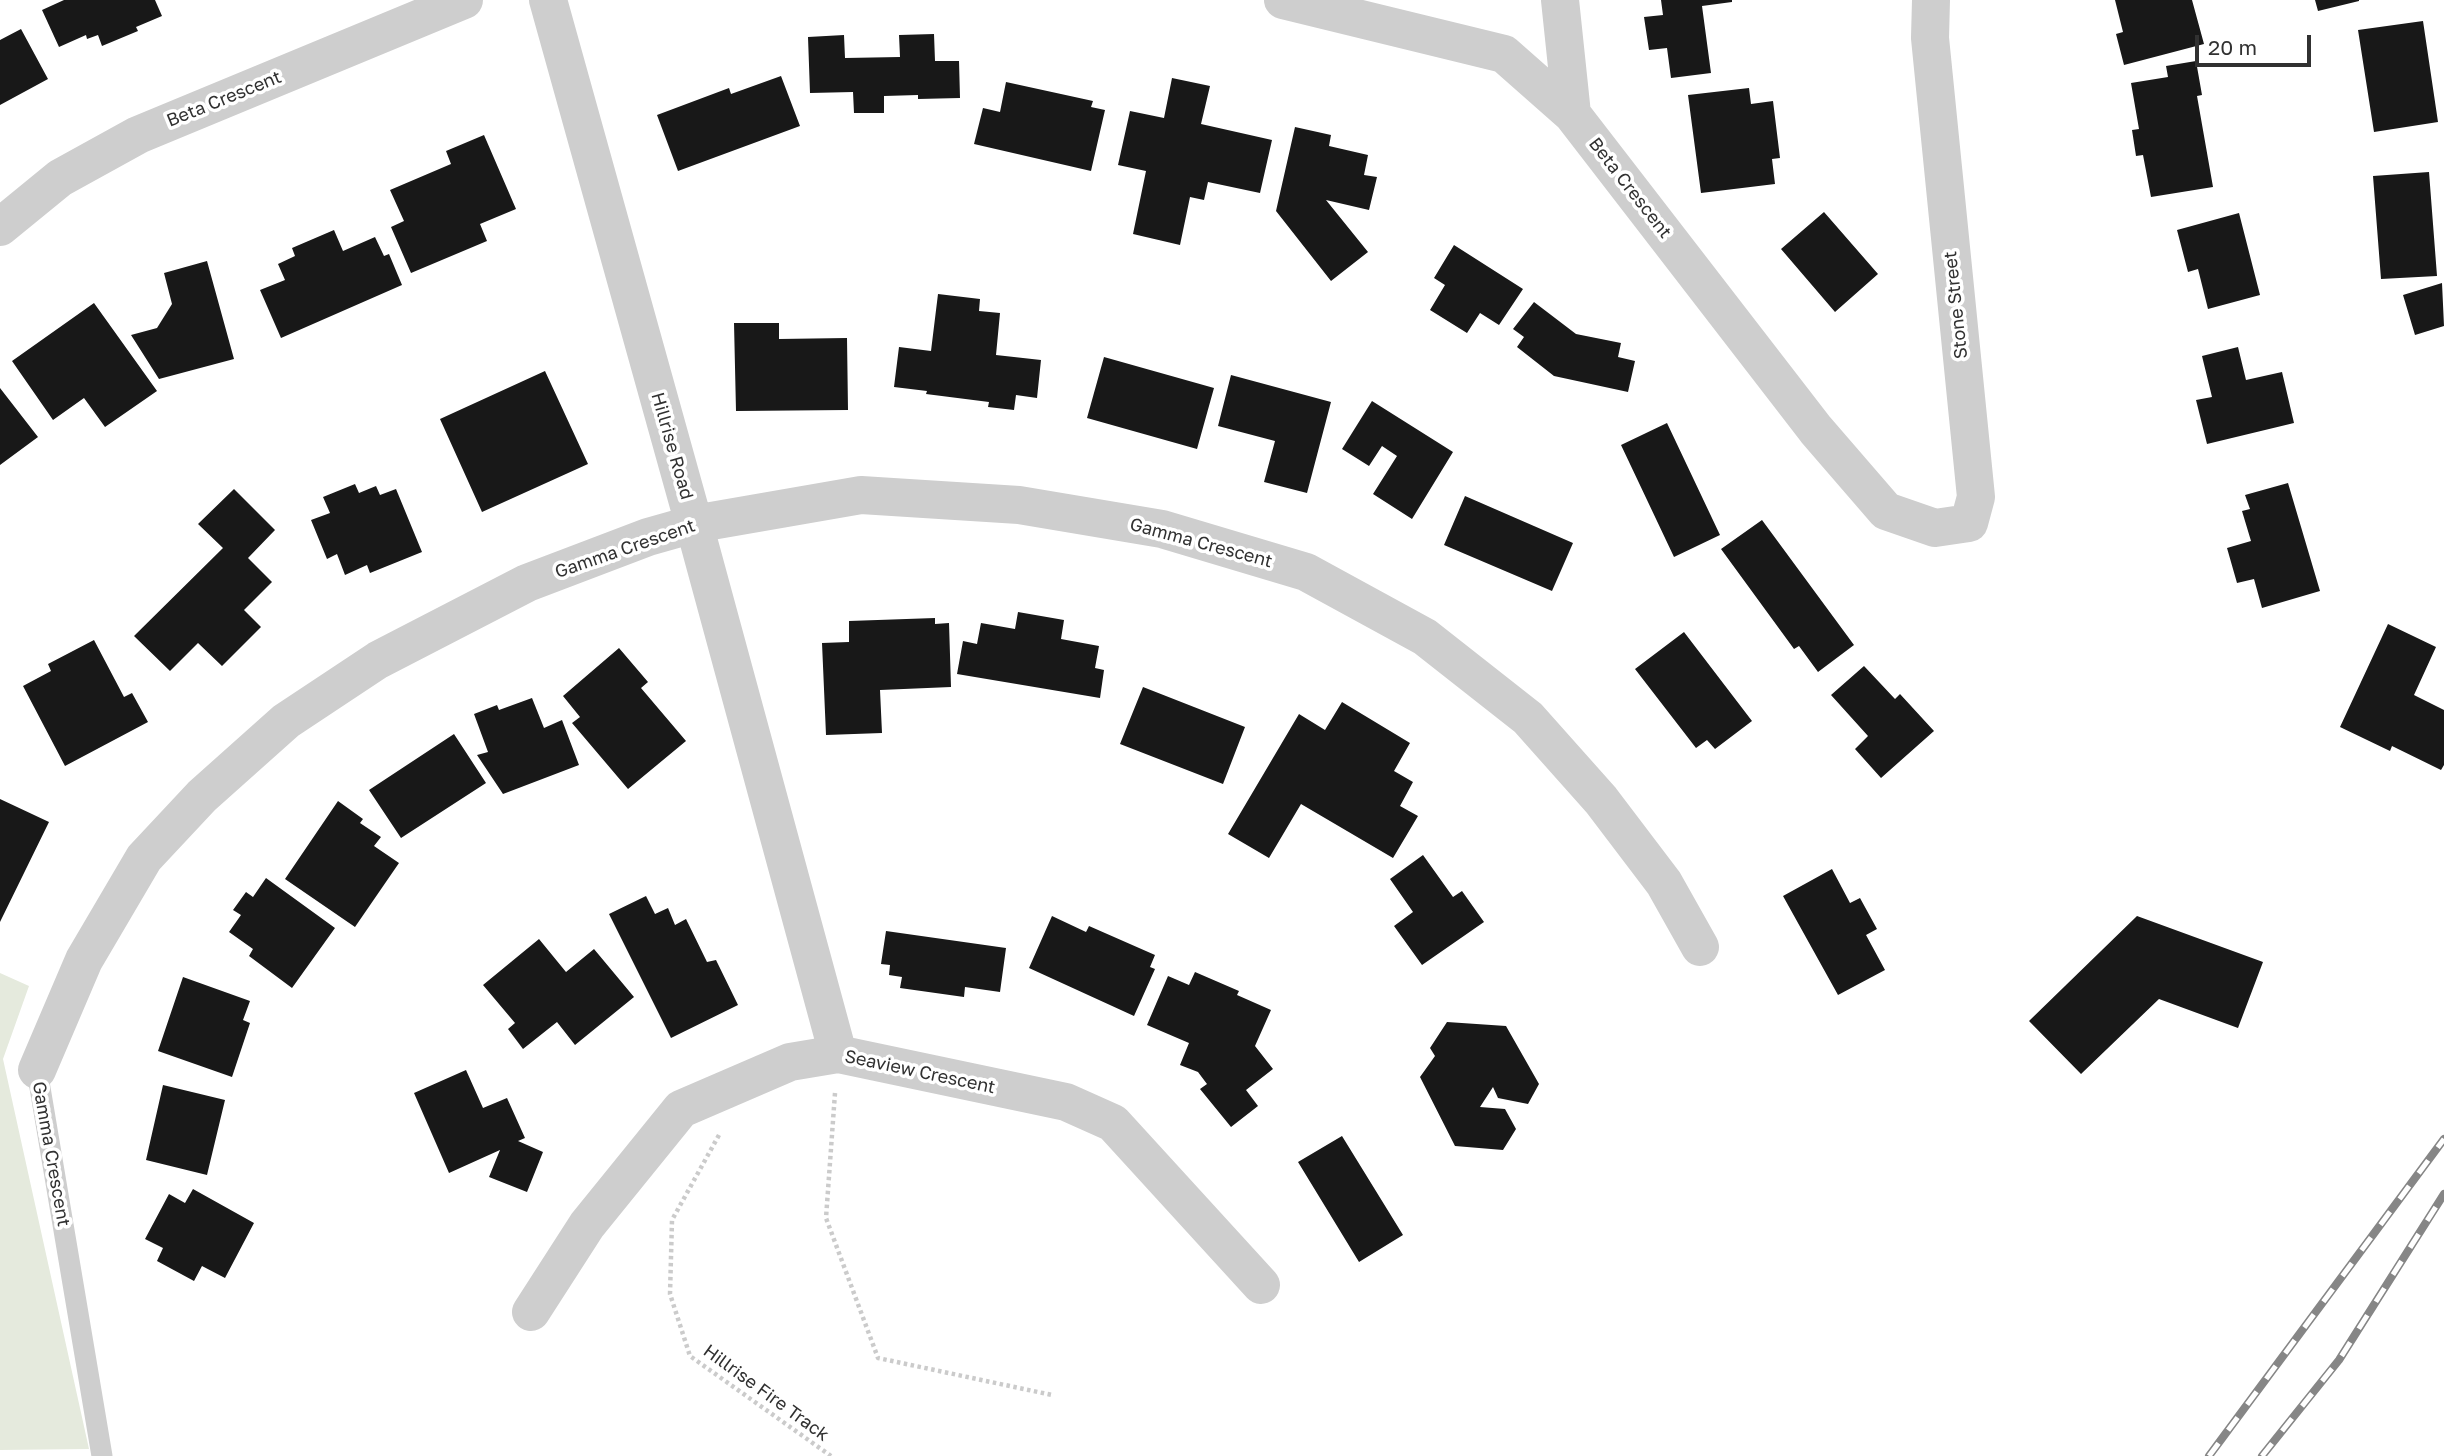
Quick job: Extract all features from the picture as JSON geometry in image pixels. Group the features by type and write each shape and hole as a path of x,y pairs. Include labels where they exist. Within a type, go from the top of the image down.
{"street":[{"name":"Beta Crescent","path":"0,227 60,178 138,135 464,0"},
{"name":"Hillrise Road","path":"548,0 838,1054"},
{"name":"Beta Crescent","path":"1283,0 1504,54 1572,114 1816,430 1886,510"},
{"path":"1560,0 1572,114"},
{"name":"Stone Street","path":"1886,510 1935,528 1969,523 1976,497 1930,37 1931,0"},
{"name":"Gamma Crescent","path":"37,1070 84,960 144,858 202,796 286,721 378,660 527,583 648,537 694,524 861,495 1019,505 1162,529 1306,572 1425,637 1528,718 1601,800 1664,883 1700,947"},
{"name":"Seaview Crescent","path":"531,1312 587,1225 681,1109 790,1062 838,1054 1066,1102 1113,1123 1261,1285"}],"lane":[{"name":"Gamma Crescent","path":"37,1070 102,1456"}],"path":[{"path":"838,1054 826,1218 878,1358 1052,1395"},
{"name":"Hillrise Fire Track","path":"748,1079 672,1220 670,1294 690,1356 831,1456"}],"shaded area":[{"path":"0,973 29,986 3,1059 89,1449 0,1450"}],"building":[{"path":"64,0 155,0 162,16 136,27 138,31 102,46 98,35 87,39 86,35 59,47 42,10"},
{"path":"1661,0 1732,0 1702,6 1711,73 1671,78 1667,48 1649,50 1644,17 1663,15"},
{"path":"2115,0 2192,0 2204,44 2124,65 2116,34 2123,32"},
{"path":"2315,0 2359,0 2359,1 2318,11"},
{"path":"2423,21 2438,122 2374,132 2358,30"},
{"path":"21,29 48,79 0,105 0,40"},
{"path":"934,34 935,61 959,61 960,98 918,99 918,95 884,96 884,113 854,113 853,92 810,93 808,37 844,35 845,58 900,57 899,35"},
{"path":"2196,61 2202,95 2197,96 2213,187 2151,197 2143,155 2136,156 2132,130 2139,129 2131,83 2168,77 2166,66"},
{"path":"781,76 800,126 678,171 657,115 729,88 731,94"},
{"path":"1172,78 1210,86 1201,124 1272,140 1260,193 1208,182 1204,200 1190,197 1180,245 1133,234 1146,171 1118,165 1130,111 1164,118"},
{"path":"1006,82 1093,101 1091,107 1105,110 1091,171 974,144 983,108 1000,112"},
{"path":"1749,88 1751,104 1773,101 1780,158 1772,159 1775,184 1701,193 1688,95"},
{"path":"1295,127 1331,135 1329,146 1368,155 1364,175 1377,177 1369,210 1326,200 1368,252 1331,281 1276,211"},
{"path":"484,135 516,209 480,224 487,241 411,273 391,227 404,221 390,190 451,164 446,151"},
{"path":"2429,172 2437,276 2381,279 2373,176"},
{"path":"1824,212 1878,274 1835,312 1781,249"},
{"path":"2239,213 2260,295 2208,309 2198,269 2188,272 2177,230"},
{"path":"334,230 343,251 375,237 384,256 389,254 402,285 281,338 260,290 285,280 278,264 295,256 292,248"},
{"path":"1454,245 1523,289 1499,325 1480,313 1467,333 1430,310 1445,285 1434,278"},
{"path":"207,261 234,359 159,379 131,335 157,328 172,304 164,273"},
{"path":"2442,283 2444,326 2415,335 2403,295"},
{"path":"938,294 980,299 979,311 1000,313 996,355 1041,360 1037,398 1016,395 1014,410 988,407 989,402 894,387 899,347 931,351"},
{"path":"1534,302 1576,334 1621,343 1618,357 1635,361 1628,392 1554,376 1517,347 1524,337 1513,329"},
{"path":"94,303 157,391 105,427 84,398 53,420 12,361"},
{"path":"734,323 779,323 779,339 847,338 848,410 736,411"},
{"path":"2238,347 2246,380 2282,372 2294,423 2207,444 2196,400 2212,397 2202,356"},
{"path":"1104,357 1214,388 1197,449 1087,418"},
{"path":"545,371 588,464 482,512 440,419"},
{"path":"1231,375 1331,402 1307,493 1264,482 1275,441 1218,426"},
{"path":"0,388 38,437 0,465"},
{"path":"1372,401 1453,452 1412,519 1373,494 1397,456 1382,446 1369,466 1342,449"},
{"path":"1667,423 1720,535 1674,557 1621,445"},
{"path":"2288,483 2320,591 2262,608 2254,579 2237,583 2227,548 2251,541 2242,511 2250,509 2245,495"},
{"path":"355,484 359,493 376,486 380,495 396,489 422,552 370,573 367,565 345,575 337,554 327,559 311,520 330,513 323,497"},
{"path":"234,489 275,530 248,558 272,582 244,610 261,627 222,666 198,643 170,671 134,636 223,548 198,524"},
{"path":"1465,496 1573,543 1552,591 1444,545"},
{"path":"1762,520 1854,645 1818,672 1799,646 1794,649 1721,549"},
{"path":"1018,612 1064,620 1061,639 1099,646 1095,668 1104,670 1100,698 957,674 963,641 977,644 981,623 1015,629"},
{"path":"935,618 935,624 949,623 951,687 880,690 882,733 826,735 822,643 849,642 849,621"},
{"path":"2388,624 2436,647 2414,695 2444,710 2444,765 2441,770 2392,746 2390,751 2340,727"},
{"path":"1684,632 1752,721 1715,749 1707,740 1696,748 1635,669"},
{"path":"94,640 124,697 132,693 148,722 65,766 23,686 51,671 48,664"},
{"path":"619,648 648,682 641,688 686,741 628,789 572,723 580,717 563,696"},
{"path":"1864,666 1895,699 1900,694 1934,731 1881,778 1855,749 1868,736 1831,695"},
{"path":"1143,687 1245,727 1223,784 1120,744"},
{"path":"532,698 544,728 562,720 579,765 503,794 477,755 488,752 474,714 497,705 499,710"},
{"path":"1342,702 1410,743 1394,771 1413,782 1400,806 1418,816 1393,858 1301,804 1269,858 1228,834 1299,714 1325,730"},
{"path":"454,734 486,783 401,838 369,790"},
{"path":"0,799 49,822 0,922"},
{"path":"338,801 363,819 360,823 381,837 374,846 399,863 355,927 285,879"},
{"path":"1423,855 1453,897 1462,891 1484,922 1422,965 1394,926 1413,912 1390,879"},
{"path":"1832,869 1850,903 1860,898 1877,929 1866,935 1885,970 1838,995 1783,896"},
{"path":"266,878 335,928 292,988 249,956 253,949 229,932 241,915 233,910 246,892 253,897"},
{"path":"646,896 655,914 668,908 675,925 686,919 707,962 716,960 738,1005 671,1038 609,914"},
{"path":"1052,916 1086,932 1089,926 1155,955 1150,967 1155,969 1134,1016 1029,968"},
{"path":"2137,916 2263,962 2238,1028 2159,999 2081,1074 2029,1021"},
{"path":"886,931 1006,948 1000,992 965,987 964,997 900,988 902,977 889,975 890,965 881,964"},
{"path":"539,939 566,972 594,949 634,997 575,1045 557,1022 523,1049 508,1029 515,1023 483,985"},
{"path":"1195,972 1239,991 1237,995 1271,1010 1255,1046 1273,1069 1246,1090 1258,1106 1231,1127 1200,1089 1207,1084 1198,1072 1180,1065 1189,1043 1147,1025 1168,976 1189,985"},
{"path":"183,977 250,1001 243,1020 250,1023 232,1077 158,1051"},
{"path":"1447,1022 1506,1026 1539,1084 1528,1104 1498,1098 1493,1087 1480,1107 1505,1109 1516,1129 1503,1150 1455,1146 1420,1077 1435,1056 1430,1048"},
{"path":"466,1070 483,1108 507,1098 525,1138 518,1141 543,1152 527,1192 489,1177 500,1150 449,1173 414,1093"},
{"path":"163,1085 225,1100 207,1175 146,1160"},
{"path":"1342,1136 1403,1235 1359,1262 1298,1162"},
{"path":"193,1189 254,1223 225,1278 202,1266 194,1281 157,1261 163,1248 145,1239 169,1194 185,1203"}],"railway":[{"path":"2209,1456 2444,1139"},
{"path":"2262,1456 2339,1360 2444,1194"}]}
